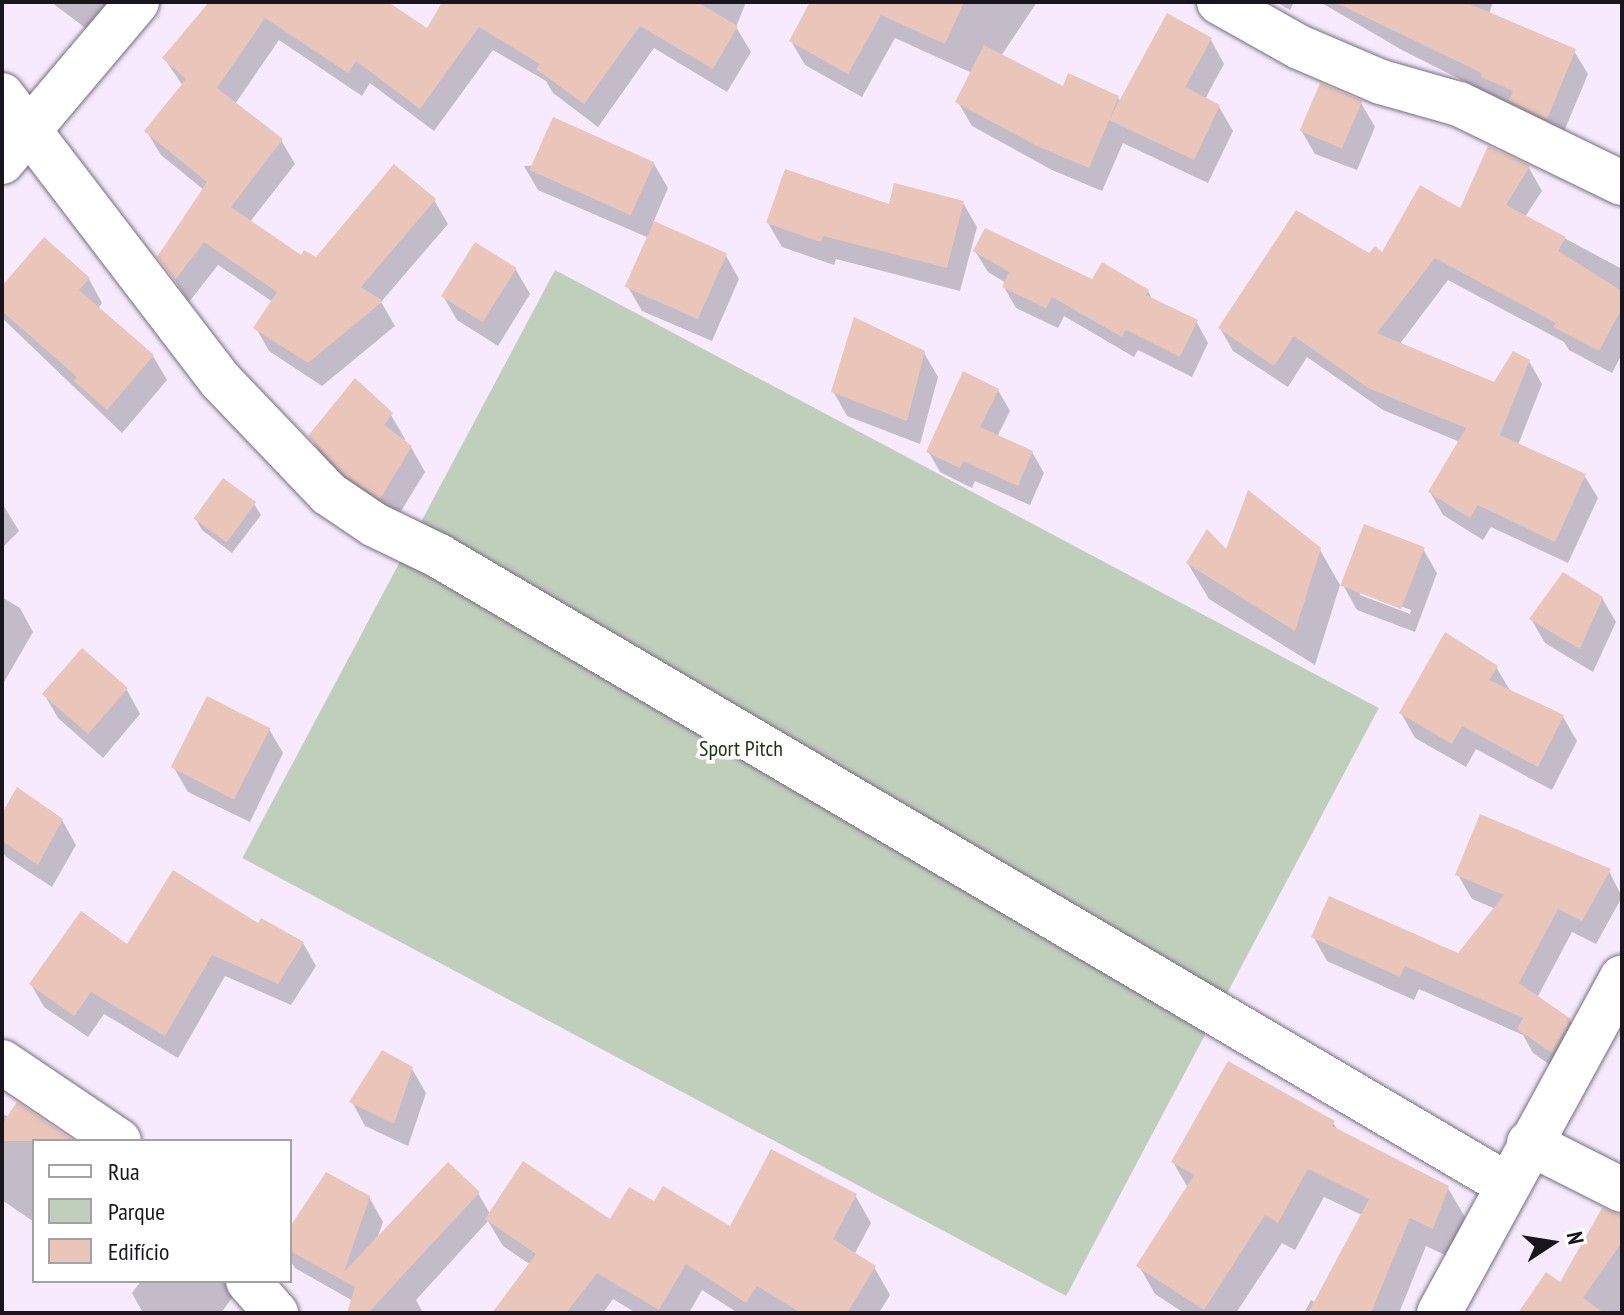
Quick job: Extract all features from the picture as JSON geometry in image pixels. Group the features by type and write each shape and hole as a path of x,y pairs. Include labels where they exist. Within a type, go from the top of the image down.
{"street":[{"path":"2,162 16,111 137,2"},
{"path":"1219,2 1299,47 1381,82 1459,104 1622,183"},
{"path":"16,111 220,380 329,494 375,525 439,556 1506,1184"},
{"path":"1439,1313 1506,1184 1622,978"},
{"path":"2,1062 116,1139"},
{"path":"1529,1143 1622,1190"},
{"path":"250,1283 276,1313"}],"green space":[{"name":"Sport Pitch","path":"555,270 1379,708 1066,1296 242,858"}],"building":[{"path":"209,2 388,2 427,28 441,4 438,2 697,2 738,26 713,69 640,26 584,104 536,69 540,64 479,27 420,109 356,61 348,73 265,18 217,88 283,139 231,207 301,255 304,250 316,257 394,164 436,199 361,287 383,301 308,363 253,328 277,292 204,242 175,280 157,257 207,182 144,131 186,79 162,58"},
{"path":"810,2 964,2 945,44 881,15 848,74 789,41"},
{"path":"1334,2 1465,2 1576,49 1547,119 1509,100 1513,91 1481,77 1482,73"},
{"path":"1167,13 1212,38 1185,87 1220,105 1194,160 1109,120 1089,168 1037,146 955,102 984,45 1063,86 1068,73 1119,96 1110,118"},
{"path":"1320,83 1362,101 1342,149 1300,131"},
{"path":"553,117 654,162 631,215 529,170"},
{"path":"1488,146 1530,166 1506,205 1566,237 1558,251 1622,291 1622,308 1599,351 1553,327 1556,323 1435,258 1377,333 1494,382 1513,351 1530,360 1500,435 1586,474 1555,542 1478,505 1470,518 1428,492 1466,428 1368,388 1294,336 1274,366 1218,328 1296,210 1369,253 1375,246 1382,252 1420,185 1460,208"},
{"path":"785,169 889,204 894,183 964,201 947,268 823,236 821,242 766,223"},
{"path":"654,221 727,254 698,319 625,287"},
{"path":"985,228 1092,279 1102,262 1149,290 1146,295 1198,320 1180,357 1126,330 1122,337 1052,297 1046,308 1002,287 1009,272 973,251"},
{"path":"44,237 90,278 79,290 154,355 107,410 74,381 77,377 2,311 2,286"},
{"path":"475,242 517,268 483,322 441,296"},
{"path":"854,317 925,351 907,421 831,392"},
{"path":"963,371 999,389 980,427 1033,451 1018,486 963,461 960,468 926,452"},
{"path":"355,378 393,413 384,425 412,446 380,499 345,475 308,436"},
{"path":"223,478 256,502 227,543 194,518"},
{"path":"1248,490 1321,548 1295,631 1186,563 1207,529 1226,549"},
{"path":"1364,524 1425,547 1401,609 1340,586"},
{"path":"1563,572 1603,597 1580,649 1529,619"},
{"path":"1445,632 1498,666 1489,680 1564,715 1538,767 1462,726 1452,744 1399,713"},
{"path":"82,648 128,688 88,734 42,694"},
{"path":"207,696 270,728 234,800 171,767"},
{"path":"17,787 63,819 38,865 2,841 2,813"},
{"path":"1480,814 1611,869 1582,921 1558,909 1519,983 1571,1019 1552,1053 1517,1029 1523,1018 1405,966 1400,977 1311,937 1329,896 1458,953 1504,895 1455,875"},
{"path":"173,870 258,923 261,918 304,942 278,984 212,955 165,1036 91,992 74,1016 29,984 81,911 127,944"},
{"path":"382,1050 413,1067 394,1124 349,1102"},
{"path":"1228,1061 1335,1121 1332,1126 1449,1186 1433,1229 1410,1218 1371,1313 1308,1313 1369,1199 1308,1169 1278,1223 1265,1215 1204,1310 1136,1266 1194,1175 1171,1162"},
{"path":"17,1102 71,1139 2,1141 2,1124"},
{"path":"771,1149 857,1194 833,1239 876,1266 847,1313 801,1313 757,1286 746,1303 686,1264 659,1310 597,1273 566,1313 492,1313 536,1254 485,1219 523,1161 610,1219 629,1187 654,1201 663,1186 730,1226"},
{"path":"448,1162 480,1192 368,1313 347,1313 355,1287 292,1252 292,1224 326,1172 370,1196 344,1272"},
{"path":"1602,1208 1622,1215 1622,1242 1583,1298 1604,1313 1518,1313 1546,1272 1560,1282"}]}
